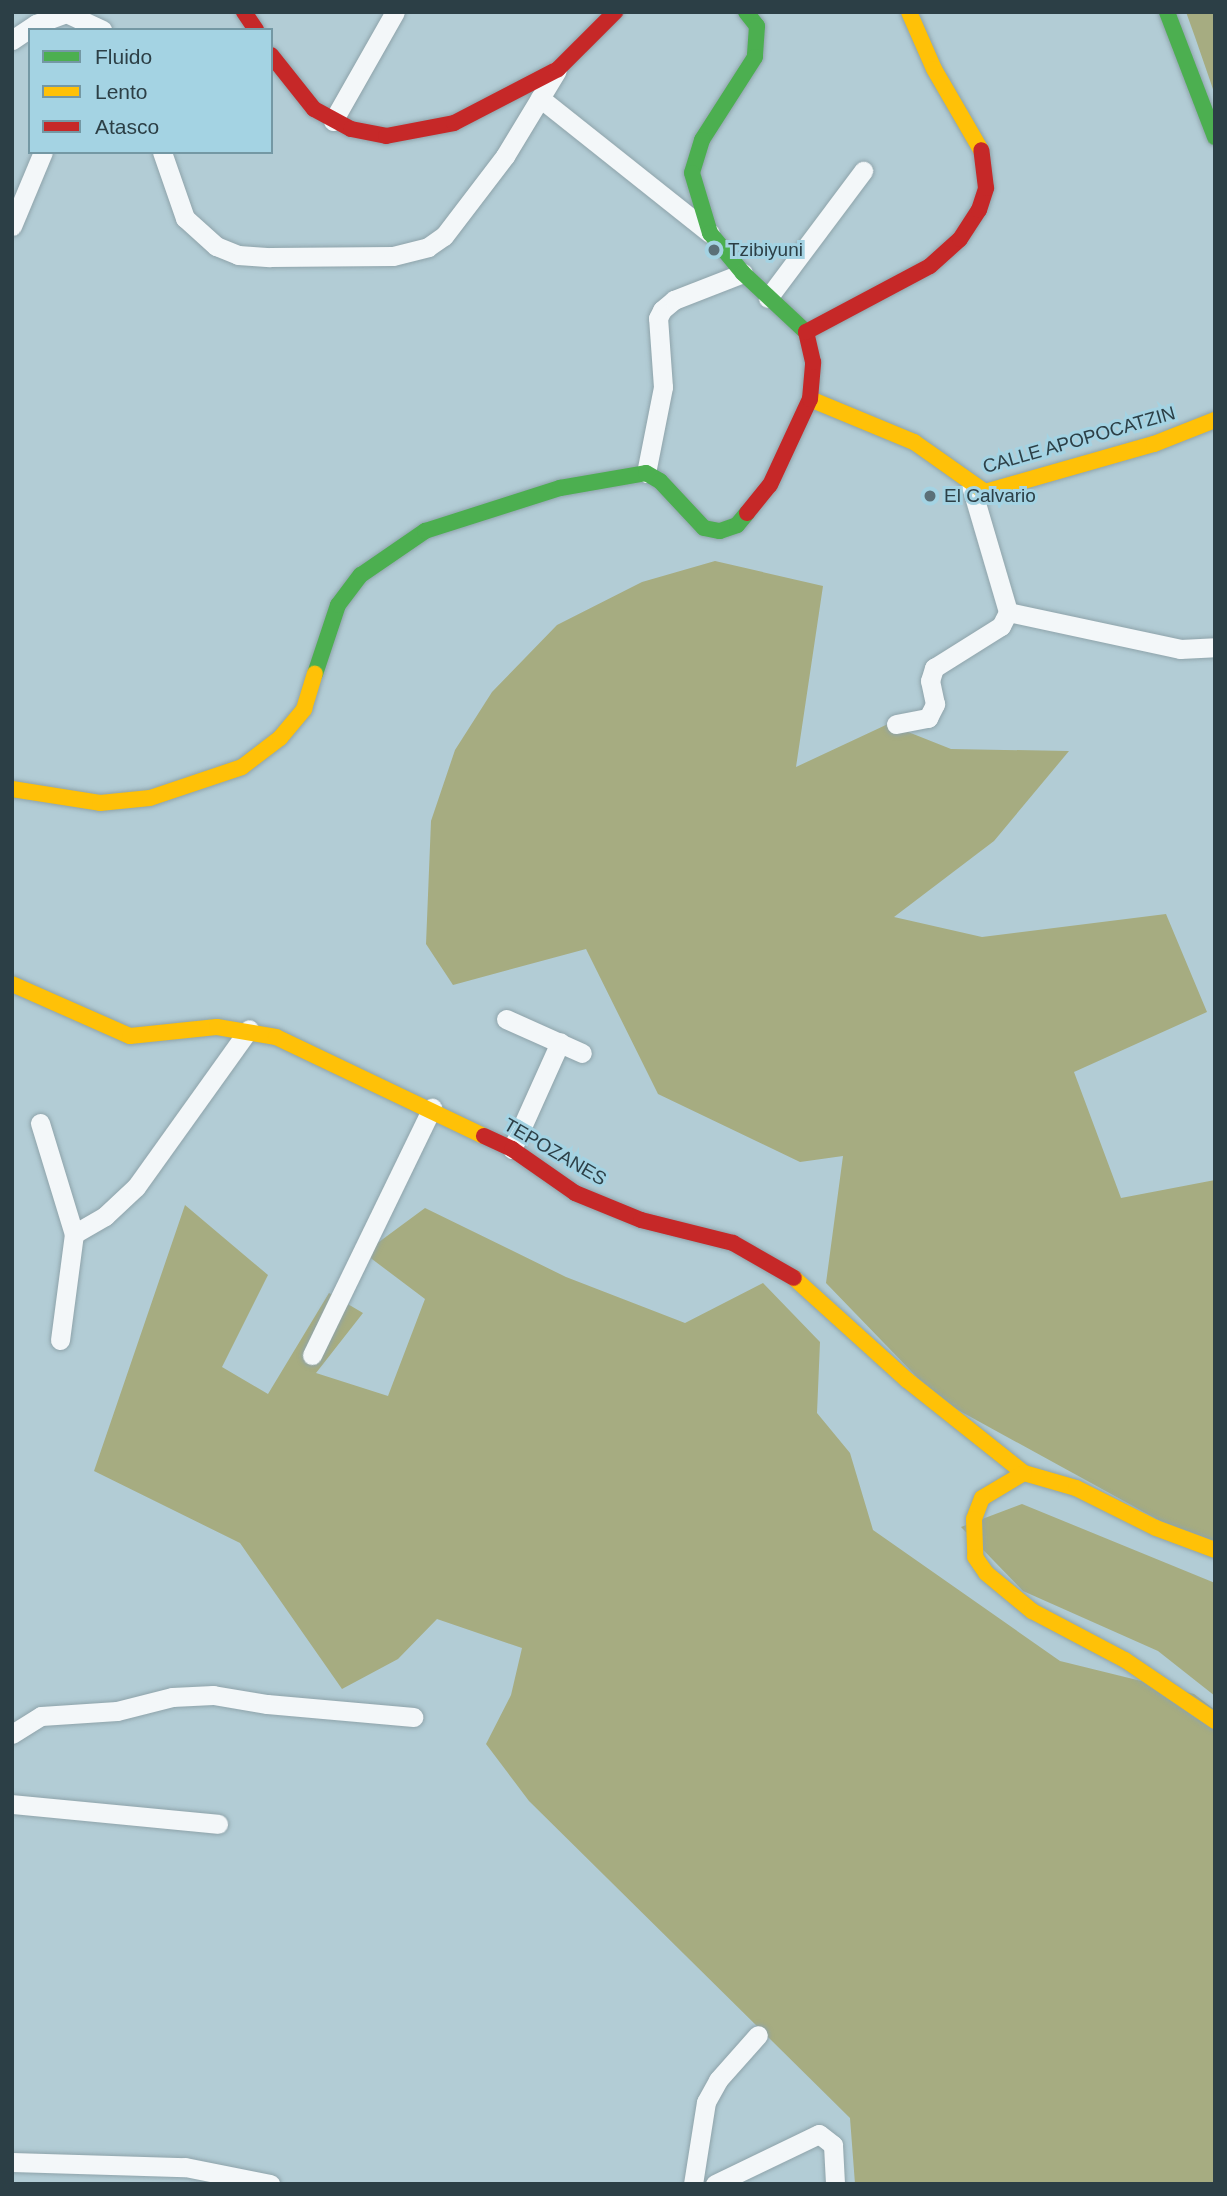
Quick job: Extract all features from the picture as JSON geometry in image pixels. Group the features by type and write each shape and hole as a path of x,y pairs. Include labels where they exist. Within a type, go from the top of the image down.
{"main road":[{"path":"244,12 255,28"},
{"path":"273,58 299,94 332,121 386,136 454,123 558,69 615,12"},
{"path":"12,789 34,796 100,803 150,798 242,767 280,738 304,709 338,605 361,575 393,550 425,531 471,514 560,488 646,473 669,489 704,527 720,531 737,526 756,508 770,485 810,399 813,362 806,332 743,273 710,233 692,173 702,140 755,57 757,26 746,12"},
{"path":"806,332 930,266 960,239 979,210 986,188 981,150 933,69 909,12"},
{"path":"1167,12 1215,137"},
{"name":"CALLE APOPOCATZIN","path":"810,399 914,442 971,486 985,492 1154,444 1215,420"},
{"name":"TEPOZANES","path":"12,984 110,1031 130,1036 217,1027 249,1029 276,1037 360,1080 432,1108 512,1149 575,1193 641,1220 733,1243 776,1264 823,1301 907,1380 1024,1473"},
{"path":"1215,1550 1156,1528 1076,1488 1024,1473 982,1499 974,1518 971,1538 975,1557 986,1573 1032,1611 1125,1660 1215,1721"}],"street":[{"path":"332,121 395,12"},
{"path":"30,28 36,24 66,18 96,28"},
{"path":"12,40 28,29"},
{"path":"163,154 185,218 216,246 238,255 270,257 393,256 428,247 444,236 505,156 558,69"},
{"path":"540,99 710,233"},
{"path":"12,226 42,154"},
{"path":"768,298 863,171"},
{"path":"646,473 663,387 658,318 662,310 674,300 743,273"},
{"path":"896,724 928,718 935,704 930,681 934,668 1001,626 1008,612 971,486"},
{"path":"1008,612 1180,649 1215,647"},
{"path":"506,1019 582,1053"},
{"path":"74,1234 105,1216 136,1187 249,1029"},
{"path":"512,1149 560,1042"},
{"path":"312,1355 432,1108"},
{"path":"40,1123 74,1234 60,1340"},
{"path":"12,1734 41,1716 117,1711 172,1697 199,1695 413,1717"},
{"path":"12,1804 218,1824"},
{"path":"693,2184 706,2102 718,2080 758,2035"},
{"path":"715,2184 819,2134 833,2146 835,2184"},
{"path":"12,2162 185,2167 270,2184"}],"green space":[{"path":"1186,12 1215,12 1215,95 1195,37"},
{"path":"715,561 823,586 796,767 888,724 951,749 1069,751 994,841 894,917 982,937 1166,914 1207,1012 1074,1072 1121,1198 1215,1180 1215,1546 1193,1539 938,1399 826,1283 843,1156 800,1162 658,1094 586,949 453,985 426,944 431,821 455,750 492,692 557,625 642,582"},
{"path":"185,1205 268,1275 222,1367 268,1394 329,1293 363,1313 316,1373 388,1396 425,1299 364,1253 425,1208 566,1277 685,1323 763,1283 820,1342 817,1413 850,1453 873,1530 1060,1661 1194,1694 1215,1710 1215,2184 855,2184 850,2118 529,1801 486,1744 511,1695 522,1648 437,1619 398,1659 342,1689 240,1543 94,1471"},
{"path":"1022,1504 1215,1583 1215,1696 1158,1651 1023,1591 961,1527"}],"traffic: fast":[{"path":"746,12 757,26 755,57 702,140 692,173 710,233 743,273 806,332"},
{"path":"1167,12 1215,137"},
{"path":"315,674 338,605 361,575 425,531 560,488 646,473 660,481 704,528 720,531 737,525 747,513"}],"traffic: slow":[{"path":"909,12 934,69 981,150"},
{"path":"810,399 914,442 985,492 1154,444 1215,420"},
{"path":"12,789 100,803 150,798 242,767 280,738 304,709 315,674"},
{"path":"12,984 130,1036 217,1027 276,1037 484,1136"},
{"path":"794,1278 907,1380 1024,1473 1076,1488 1156,1528 1215,1550"},
{"path":"1024,1473 982,1498 974,1519 975,1557 986,1573 1032,1611 1125,1660 1215,1721"}],"traffic: jam":[{"path":"244,12 255,28"},
{"path":"273,58 314,109 351,129 386,136 454,123 558,69 615,12"},
{"path":"747,513 770,485 810,399 813,362 806,332 930,266 960,239 979,210 986,188 981,150"},
{"path":"484,1136 512,1149 575,1193 641,1220 733,1243 794,1278"}],"place":[{"name":"Tzibiyuni","path":"714,250"},
{"name":"El Calvario","path":"930,496"}]}
